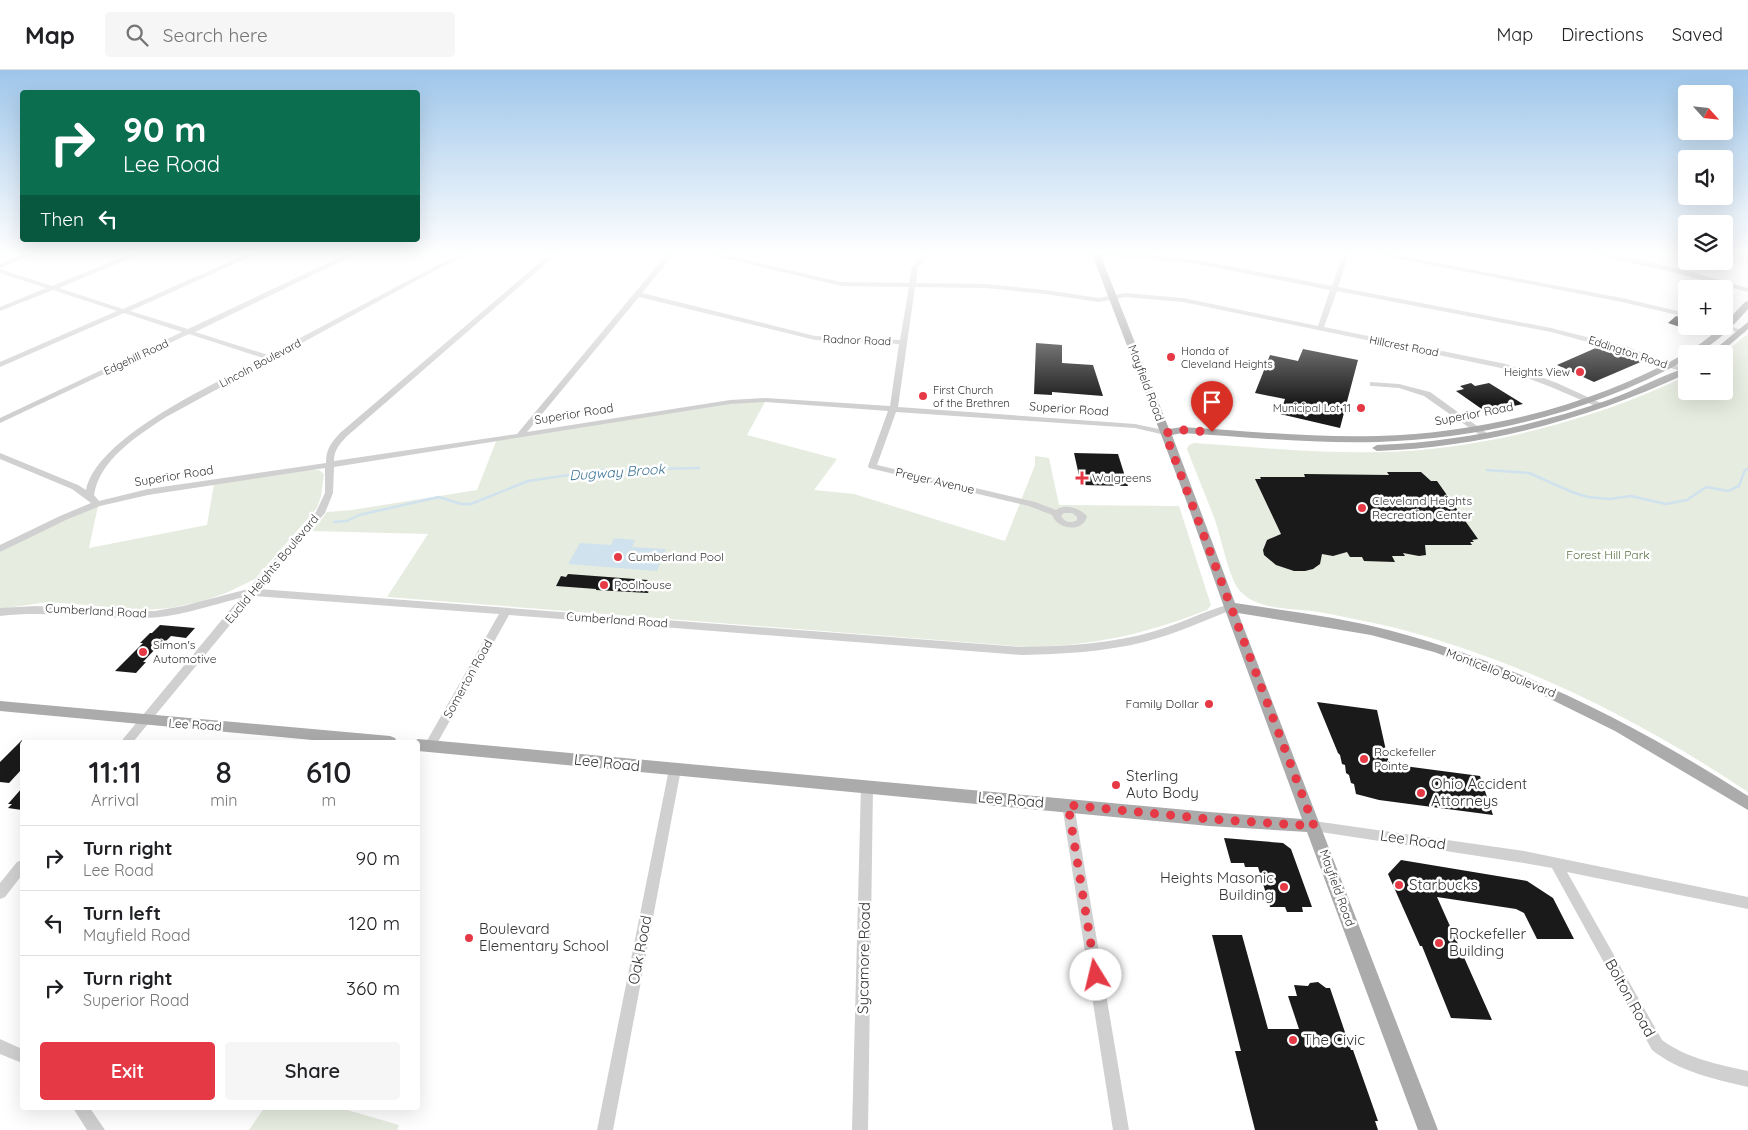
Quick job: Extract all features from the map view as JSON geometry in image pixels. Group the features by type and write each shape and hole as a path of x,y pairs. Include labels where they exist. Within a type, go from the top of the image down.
{"main road":[{"name":"Mayfield Road","path":"1115,303 1428,1130"},
{"path":"1733,319 1748,304"},
{"path":"1724,345 1745,328"},
{"path":"1702,345 1715,335"},
{"name":"Superior Road","path":"1320,442 1415,437 1477,428 1586,400 1630,383 1678,360"},
{"name":"Superior Road","path":"1165,433 1182,430 1244,438 1320,442 1382,448 1424,446 1487,436 1600,406 1678,375"},
{"path":"1415,437 1424,446"},
{"name":"Monticello Boulevard","path":"1230,607 1361,628 1423,644 1480,663 1569,700 1662,750 1748,804"},
{"name":"Lee Road","path":"0,706 367,740"},
{"name":"Lee Road","path":"424,745 1209,819 1314,826"}],"street":[{"path":"0,309 14,303"},
{"path":"100,303 269,358"},
{"path":"0,365 140,303"},
{"name":"Edgehill Road","path":"0,421 249,303"},
{"name":"Lincoln Boulevard","path":"90,496 92,483 110,457 135,434 163,415 370,303"},
{"name":"Euclid Heights Boulevard","path":"129,740 251,592 320,513 329,493 330,453 334,445 497,303"},
{"path":"520,436 630,303"},
{"name":"Radnor Road","path":"676,303 815,338 903,342"},
{"path":"894,408 909,303"},
{"name":"Hillcrest Road","path":"1198,303 1503,366 1539,378 1600,406"},
{"path":"1320,329 1329,303"},
{"name":"Eddington Road","path":"1415,303 1558,331 1624,349 1678,368"},
{"path":"1637,303 1678,313"},
{"path":"1373,384 1399,386 1427,394 1487,436"},
{"name":"Superior Road","path":"0,550 63,518 97,504 148,492 738,401 762,399 1135,426 1165,433"},
{"name":"Preyer Avenue","path":"894,408 872,466 1032,504 1057,514"},
{"path":"0,456 75,486 90,496 97,504"},
{"name":"Cumberland Road","path":"0,612 40,608 142,615 167,613 251,592 1022,651 1062,650 1123,643 1179,628 1230,607"},
{"name":"Somerton Road","path":"424,745 506,611"},
{"name":"Oak Road","path":"605,1130 675,769"},
{"name":"Sycamore Road","path":"860,1130 867,786"},
{"path":"1068,805 1121,1130"},
{"name":"Lee Road","path":"1314,826 1446,844 1748,903"},
{"name":"Bolton Road","path":"1556,864 1657,1045 1670,1057 1688,1065 1748,1079"},
{"path":"0,893 20,868"},
{"path":"2,1049 20,1055"},
{"path":"82,1110 97,1130"}],"green space":[{"name":"Forest Hill Park","path":"1748,334 1748,792 1622,717 1579,695 1489,657 1396,628 1319,612 1277,608 1256,602 1247,597 1240,591 1232,577 1215,520 1187,449 1189,445 1194,443 1312,451 1359,452 1421,450 1459,445 1499,438 1577,418 1652,392 1678,380 1678,400 1733,400 1733,346"},
{"path":"766,400 747,435 837,459 814,490 854,494 1005,541 1035,465 1035,456 1049,458 1059,505 1179,506 1211,605 1207,610 1140,632 1074,644 1027,647 387,597 428,534 312,531 327,512 352,510 477,490 497,439 730,402"},
{"path":"319,470 324,474 317,508 255,579 226,593 203,601 171,608 146,610 48,602 0,609 0,552 39,532 98,506 89,548 207,525 214,484"},
{"path":"263,1110 347,1110 399,1125 397,1130 249,1130"}],"water":[{"name":"Cumberland Pool","path":"614,538 635,540 632,547 666,549 657,571 568,564 580,543 611,545"}],"building":[{"path":"1676,316 1678,317 1678,326 1668,323"},
{"path":"1036,343 1062,345 1062,363 1093,365 1103,396 1052,392 1052,395 1034,394"},
{"path":"1598,347 1643,361 1594,382 1557,365"},
{"path":"1303,349 1358,360 1340,428 1280,414 1285,399 1255,393 1270,355 1298,361"},
{"path":"1471,383 1475,386 1489,383 1523,404 1486,412 1456,391 1464,389 1460,386"},
{"name":"Walgreens","path":"1074,453 1118,454 1128,486 1081,485"},
{"name":"Cleveland Heights Recreation Center","path":"1387,472 1421,472 1431,481 1437,481 1478,539 1470,542 1472,545 1425,545 1426,555 1419,556 1403,553 1405,556 1392,556 1395,562 1364,561 1362,557 1350,557 1347,552 1333,556 1322,554 1320,564 1313,569 1305,571 1294,571 1276,565 1264,555 1263,550 1267,540 1281,534 1255,479 1261,479 1260,477 1305,477 1304,474 1389,475"},
{"name":"Poolhouse","path":"568,574 648,580 646,583 652,583 648,593 556,586 561,576 566,577"},
{"name":"Simon's Automotive","path":"160,625 195,628 186,638 171,636 162,645 159,645 143,662 146,662 136,673 115,671 143,643 140,643"},
{"name":"Rockefeller Pointe","path":"1317,702 1377,710 1389,764 1480,776 1493,815 1379,800 1356,794 1354,784 1351,783 1349,775 1346,773 1345,765 1342,764 1340,755"},
{"path":"20,742 20,771 9,783 0,782 0,762"},
{"path":"20,790 20,810 8,808 12,804 8,804"},
{"name":"Heights Masonic Building","path":"1224,838 1283,843 1291,849 1312,907 1302,907 1303,912 1287,912 1285,907 1270,907 1258,867 1245,867 1244,863 1231,863"},
{"name":"Rockefeller Building","path":"1401,860 1527,881 1553,898 1574,939 1537,939 1524,913 1516,909 1437,897 1492,1020 1451,1018 1422,946 1420,946 1388,874"},
{"name":"The Civic","path":"1212,935 1242,935 1268,1029 1299,1029 1288,996 1297,996 1294,985 1308,986 1310,983 1318,982 1326,988 1330,988 1378,1121 1375,1121 1378,1130 1255,1130 1235,1051 1241,1051"}],"waterway":[{"name":"Dugway Brook","path":"334,522 347,521 359,515 439,497 461,504 471,504 528,481 603,470 699,468"},
{"name":"Dugway Brook","path":"1487,470 1529,473 1588,497 1610,499 1631,496 1666,504 1687,500 1706,487 1728,491 1739,486 1745,470 1748,469"}],"place":[{"name":"Honda of Cleveland Heights","path":"1171,357"},
{"name":"Heights View","path":"1580,372"},
{"name":"First Church of the Brethren","path":"923,396"},
{"name":"Municipal Lot 11","path":"1361,408"},
{"name":"Walgreens","path":"1082,478"},
{"name":"Cleveland Heights Recreation Center","path":"1362,508"},
{"name":"Cumberland Pool","path":"618,557"},
{"name":"Poolhouse","path":"604,585"},
{"name":"Simon's Automotive","path":"143,652"},
{"name":"Family Dollar","path":"1209,704"},
{"name":"Rockefeller Pointe","path":"1364,759"},
{"name":"Sterling Auto Body","path":"1116,785"},
{"name":"Ohio Accident Attorneys","path":"1421,793"},
{"name":"Starbucks","path":"1399,885"},
{"name":"Heights Masonic Building","path":"1284,887"},
{"name":"Boulevard Elementary School","path":"469,938"},
{"name":"Rockefeller Building","path":"1439,943"},
{"name":"The Civic","path":"1293,1040"}],"route":[{"path":"1096,975 1068,805 1209,819 1314,826 1165,433 1182,430 1212,432"}]}
